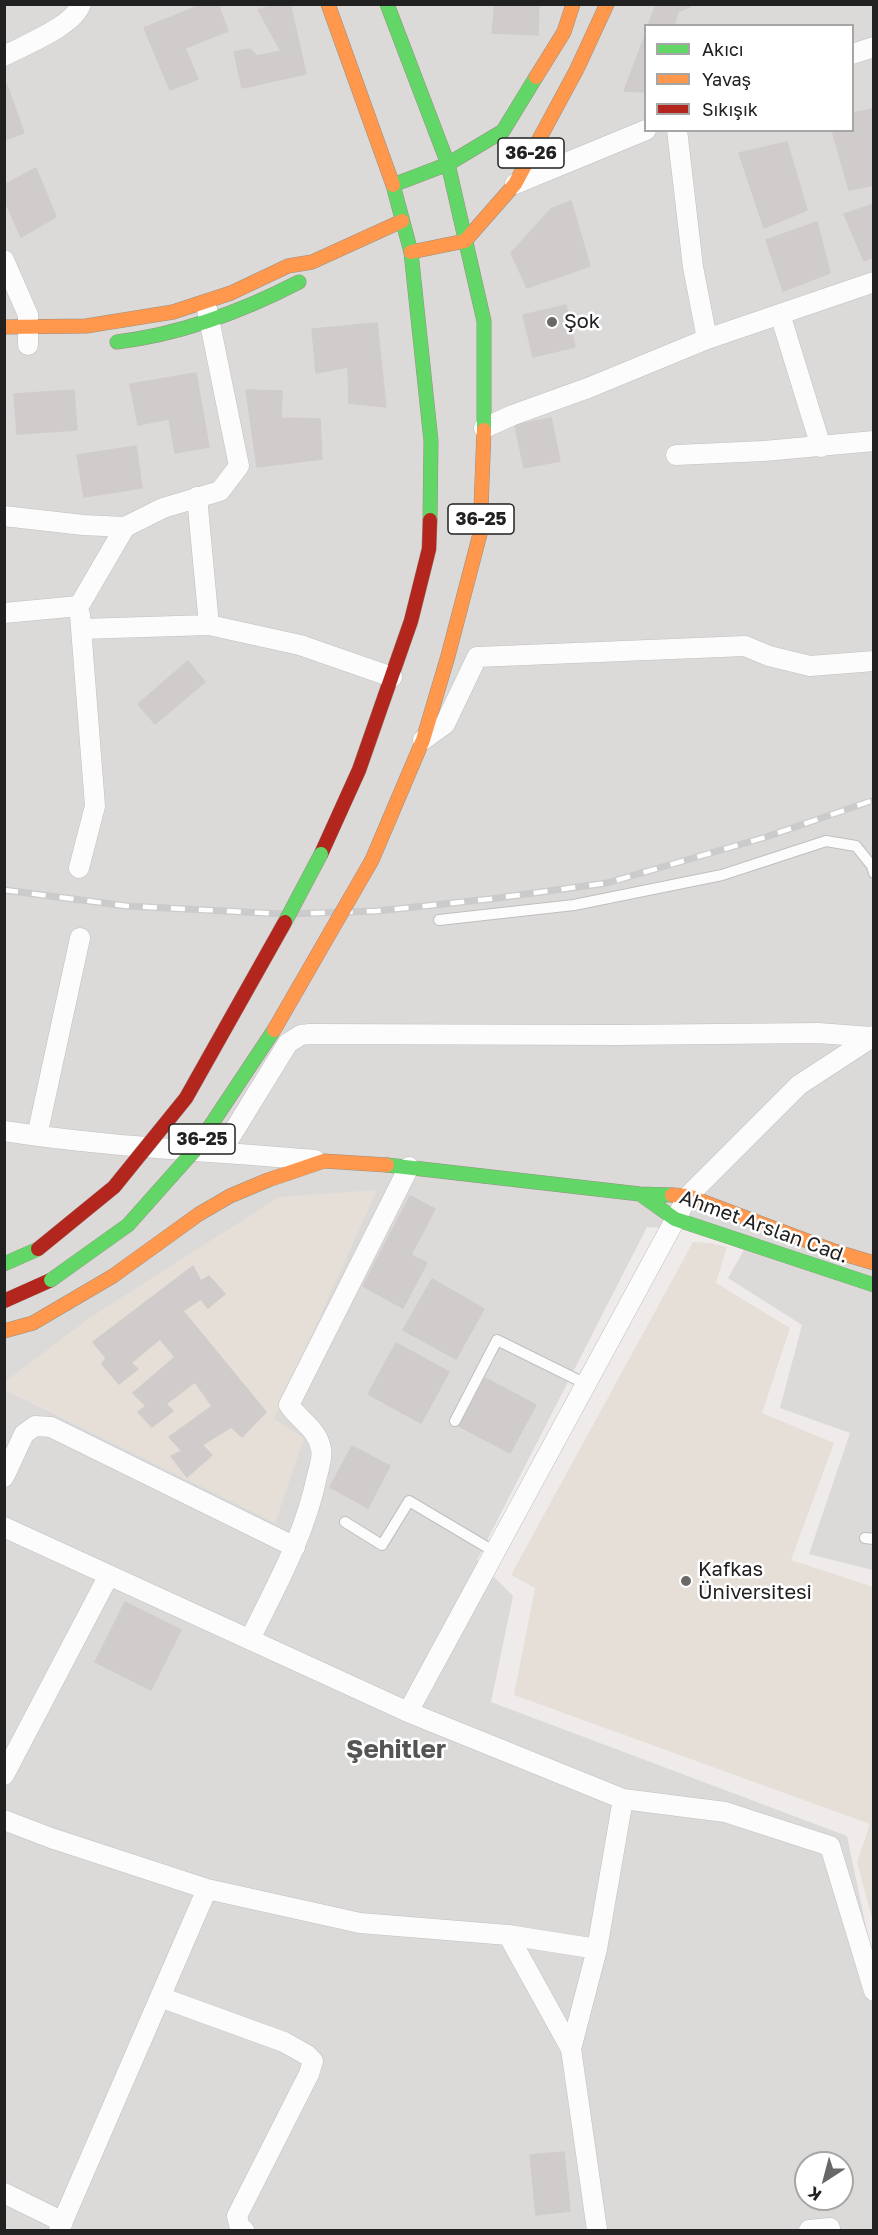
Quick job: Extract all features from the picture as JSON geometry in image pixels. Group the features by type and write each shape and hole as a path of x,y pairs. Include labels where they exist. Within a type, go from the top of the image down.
{"main road":[{"path":"328,4 393,185"},
{"path":"387,4 448,164"},
{"name":"36-26","path":"393,185 448,164 503,131 564,32 573,4"},
{"name":"36-26","path":"465,241 515,184 577,69 607,4"},
{"name":"36-25","path":"4,1301 51,1280 128,1225 193,1152 260,1053 372,860 423,740 480,534 484,428 484,321 448,164"},
{"name":"36-25","path":"4,1264 38,1249 114,1187 186,1098 258,973 321,854 359,770 411,621 429,549 431,441 411,252 393,185"},
{"path":"4,327 29,340 173,312 206,302 288,266 312,262 402,221"},
{"path":"411,252 465,241"},
{"path":"100,344 162,335 210,322 262,301 300,281 312,262"},
{"path":"4,1331 33,1323 112,1276 199,1214 230,1196 324,1161 409,1167 640,1194"},
{"name":"Ahmet Arslan Cad.","path":"640,1194 688,1196 834,1251 873,1263"},
{"name":"Ahmet Arslan Cad.","path":"640,1194 675,1219 873,1286"}],"street":[{"path":"4,56 64,24 79,10 81,4"},
{"path":"854,53 873,47"},
{"path":"515,184 644,130"},
{"path":"677,132 693,267 707,339"},
{"path":"4,260 28,315 29,340"},
{"path":"484,428 707,339 873,282"},
{"path":"4,516 83,525 125,527 162,508 220,491 238,466 206,302"},
{"path":"780,314 821,447"},
{"path":"676,455 821,447 873,441"},
{"path":"197,497 209,625"},
{"path":"79,868 95,806 80,606 125,527"},
{"path":"4,613 80,606"},
{"path":"81,629 209,625 300,645 392,677"},
{"path":"423,740 445,723 477,657 745,646 768,656 810,666 873,661"},
{"path":"37,1136 80,938"},
{"path":"220,1152 288,1043 301,1035 818,1033 873,1036"},
{"path":"408,1712 688,1196 799,1085 873,1036"},
{"path":"4,1131 120,1146 324,1161"},
{"path":"250,1639 296,1547 311,1504 322,1450 316,1435 289,1405 409,1167"},
{"path":"4,1477 24,1434 35,1426 51,1427 296,1547"},
{"path":"4,1527 408,1712 623,1799 725,1812 830,1846 873,1991"},
{"path":"4,1775 109,1575"},
{"path":"571,2049 597,1948 623,1799"},
{"path":"4,1820 51,1838 207,1889 360,1923 508,1935 597,1948"},
{"path":"4,2193 61,2226 207,1889"},
{"path":"508,1935 571,2049 597,2230"},
{"path":"160,1997 284,2042 313,2061 309,2074 237,2216 240,2228 244,2230"},
{"path":"809,2230 830,2228"}],"lane":[{"path":"439,920 574,904 722,875 826,841 856,846 872,866 873,873"},
{"path":"455,1420 497,1340 586,1384"},
{"path":"345,1522 382,1545 409,1501 495,1552"}],"shaded area":[{"path":"5,5 873,5 873,1570 809,1554 850,1433 780,1408 802,1325 728,1278 744,1250 696,1230 647,1227 477,1560 513,1596 491,1702 847,1836 873,1960 873,2230 5,2230"},
{"path":"377,1190 274,1419 304,1438 275,1523 5,1390 5,1382 88,1319 279,1197"},
{"name":"Kafkas Üniversitesi","path":"693,1242 727,1247 716,1283 790,1328 762,1413 834,1443 791,1560 873,1587 873,1922 857,1862 870,1824 514,1695 535,1588 511,1575"}],"building":[{"path":"203,4 218,4 228,31 185,48 198,79 170,90 144,28"},
{"path":"275,4 290,4 306,74 242,88 234,52 250,49 257,56 281,51 258,10"},
{"path":"495,4 539,4 538,35 492,33"},
{"path":"656,4 695,4 678,12 675,24 649,24"},
{"path":"644,38 644,92 624,91"},
{"path":"7,85 24,133 4,140 4,86"},
{"path":"873,109 874,185 849,190 833,132 854,132 854,113"},
{"path":"787,142 807,210 764,228 739,153"},
{"path":"36,168 56,217 21,237 4,199 4,185"},
{"path":"571,201 590,266 527,288 511,253 551,209"},
{"path":"874,204 874,257 864,261 844,214"},
{"path":"817,222 830,273 783,291 766,240"},
{"path":"566,305 575,347 533,357 523,315"},
{"path":"377,323 386,407 349,403 348,367 316,373 312,329"},
{"path":"196,373 209,447 175,453 169,419 138,425 130,384"},
{"path":"74,390 77,430 17,434 14,394"},
{"path":"246,390 282,391 281,418 320,419 322,459 257,467"},
{"path":"551,418 560,461 524,468 515,425"},
{"path":"136,446 142,488 84,497 77,455"},
{"path":"188,661 205,682 155,724 138,704"},
{"path":"410,1196 435,1209 411,1255 427,1263 403,1308 363,1286"},
{"path":"193,1266 201,1281 209,1276 225,1294 208,1308 201,1299 183,1311 266,1412 242,1437 231,1427 202,1445 212,1455 187,1477 171,1456 182,1451 169,1437 212,1406 195,1382 166,1404 173,1411 152,1427 138,1412 146,1406 133,1393 175,1357 160,1339 131,1363 138,1369 119,1384 102,1364 106,1358 93,1342"},
{"path":"432,1279 484,1309 456,1359 403,1330"},
{"path":"396,1343 449,1372 421,1423 368,1394"},
{"path":"485,1378 536,1405 510,1453 459,1426"},
{"path":"352,1446 390,1466 368,1508 330,1487"},
{"path":"125,1602 181,1630 151,1690 95,1662"},
{"path":"564,2152 570,2211 536,2215 530,2155"}],"railway":[{"path":"4,890 127,906 284,914 377,911 607,883 766,837 874,800"}],"traffic: fast":[{"path":"387,4 448,164"},
{"path":"430,520 431,441 411,252 393,185 448,164 503,131 536,77"},
{"path":"448,164 484,321 484,430"},
{"path":"117,342 165,333 211,320 255,303 299,282"},
{"path":"285,922 321,854"},
{"path":"51,1280 128,1225 193,1152 274,1030"},
{"path":"387,1165 640,1194 672,1195"},
{"path":"640,1194 675,1219 874,1285"},
{"path":"4,1264 38,1249"}],"traffic: slow":[{"path":"328,4 393,185"},
{"path":"536,77 564,32 573,4"},
{"path":"411,252 465,241 515,184 577,69 607,4"},
{"path":"4,327 86,326 173,312 231,293 288,266 312,262 402,221"},
{"path":"372,860 423,740 480,534 484,430"},
{"path":"274,1030 372,860"},
{"path":"4,1331 33,1323 113,1276 199,1214 230,1196 324,1161 387,1165"},
{"path":"672,1195 688,1196 834,1251 874,1263"}],"traffic: jam":[{"path":"321,854 359,770 411,621 429,549 430,520"},
{"path":"38,1249 114,1187 186,1098 285,922"},
{"path":"4,1301 51,1280"}],"place":[{"name":"Şok","path":"552,322"},
{"name":"Kafkas Üniversitesi","path":"686,1581"}],"district":[{"name":"Şehitler","path":"396,1750"}]}
